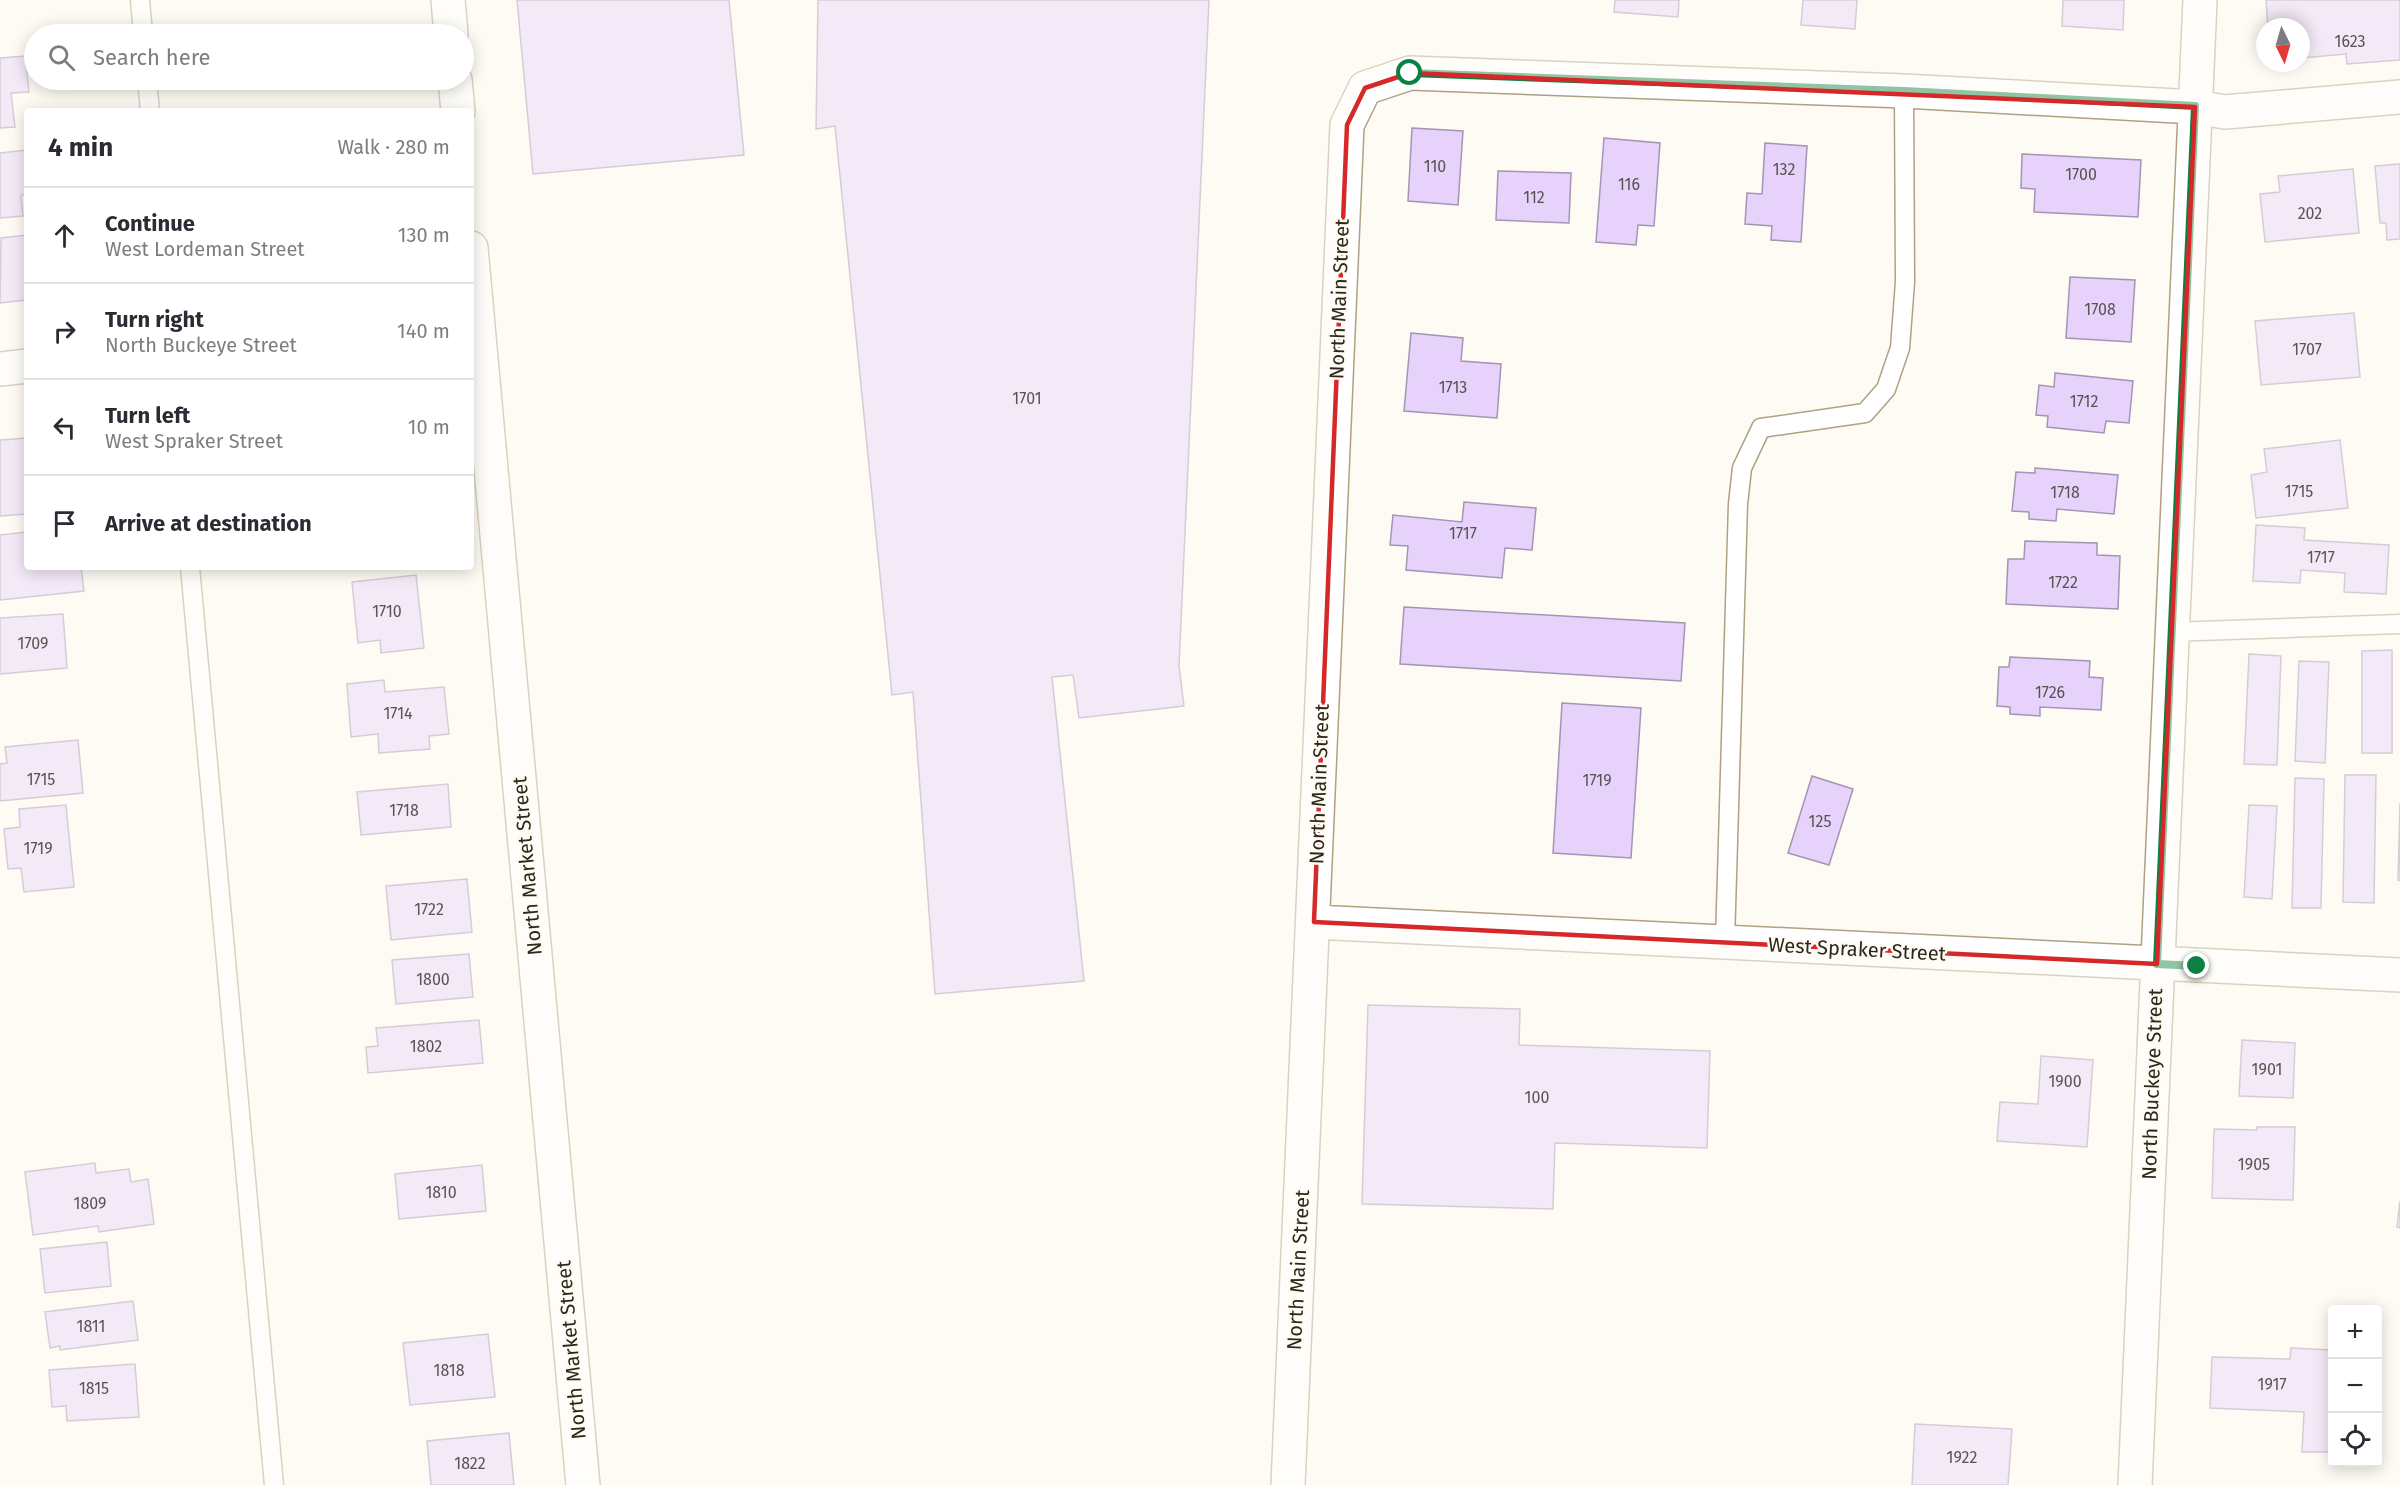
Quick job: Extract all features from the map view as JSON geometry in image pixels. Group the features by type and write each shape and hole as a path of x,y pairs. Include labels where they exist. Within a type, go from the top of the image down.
{"street":[{"path":"448,0 450,24"},
{"name":"North Buckeye Street","path":"2135,1485 2170,632 2200,0"},
{"name":"North Main Street","path":"1288,1485 1347,125 1365,88 1410,73 1904,91"},
{"path":"457,90 458,108"},
{"path":"1904,91 2195,106 2225,112 2400,97"},
{"name":"North Market Street","path":"474,306 583,1485"},
{"path":"0,369 24,366"},
{"name":"West Spraker Street","path":"1314,922 2400,975"}],"lane":[{"path":"140,0 142,24"},
{"path":"148,90 150,108"},
{"path":"1725,942 1738,504 1742,468 1761,428 1865,413 1886,389 1900,348 1905,282 1904,91"},
{"path":"190,570 274,1485"},
{"path":"2170,632 2400,624"}],"highlighted area":[{"path":"1410,73 2195,107 2157,964 1314,922 1347,125 1365,88"}],"building":[{"path":"517,0 729,0 744,155 533,174"},
{"path":"818,0 1209,0 1179,666 1184,706 1079,718 1073,675 1052,677 1084,981 935,994 913,692 892,695 835,126 816,129"},
{"path":"1615,0 1679,0 1678,17 1614,12"},
{"path":"1803,0 1857,0 1855,29 1801,25"},
{"path":"2063,0 2124,0 2123,30 2062,26"},
{"path":"2266,0 2400,0 2400,60 2347,64 2346,54 2310,57 2310,18 2267,18"},
{"path":"24,56 24,90 29,92 11,93 15,127 0,128 0,58"},
{"path":"1412,128 1463,131 1458,205 1408,201"},
{"path":"1604,138 1660,143 1654,226 1638,225 1636,245 1596,242"},
{"path":"1765,143 1807,146 1801,242 1771,240 1772,226 1745,224 1747,193 1762,194"},
{"path":"24,150 24,194 21,195 23,216 0,218 0,153"},
{"path":"2022,154 2141,160 2138,217 2034,212 2035,189 2021,188"},
{"path":"2400,164 2400,239 2387,240 2386,223 2380,223 2375,166"},
{"path":"2353,169 2359,233 2265,242 2260,194 2280,192 2278,176"},
{"path":"1498,171 1571,173 1569,223 1496,220"},
{"path":"24,235 24,300 0,303 1,238"},
{"path":"2070,277 2135,280 2131,342 2066,338"},
{"path":"2354,313 2360,377 2261,385 2255,321"},
{"path":"1411,333 1463,338 1461,361 1501,364 1497,418 1404,411"},
{"path":"2055,373 2133,381 2129,423 2106,421 2104,433 2047,427 2048,416 2036,415 2039,385 2054,387"},
{"path":"24,438 24,514 0,516 0,440"},
{"path":"2340,440 2348,508 2256,518 2251,475 2267,472 2264,449"},
{"path":"2035,468 2118,475 2114,514 2057,509 2056,521 2029,519 2029,512 2012,511 2016,472 2035,473"},
{"path":"1464,502 1536,508 1532,550 1505,548 1502,578 1406,570 1408,546 1390,545 1393,515 1462,522"},
{"path":"2256,525 2305,528 2304,540 2389,545 2386,594 2344,592 2345,573 2301,570 2300,583 2253,581"},
{"path":"24,532 24,570 81,570 84,591 0,600 0,535"},
{"path":"2025,541 2097,543 2097,555 2120,556 2118,609 2006,604 2008,559 2024,559"},
{"path":"416,575 424,648 381,653 380,640 358,643 352,582"},
{"path":"1404,607 1685,623 1681,681 1400,664"},
{"path":"63,614 67,668 0,674 0,618"},
{"path":"2392,650 2392,753 2362,753 2362,651"},
{"path":"2249,654 2281,656 2277,765 2244,764"},
{"path":"2010,657 2090,661 2089,677 2103,678 2101,710 2040,707 2040,716 2010,714 2010,707 1997,706 1999,667 2009,667"},
{"path":"2299,661 2329,662 2325,763 2295,761"},
{"path":"384,680 385,692 444,687 449,734 429,736 430,749 379,753 378,734 351,737 347,684"},
{"path":"1562,703 1641,708 1631,858 1553,853"},
{"path":"78,740 83,793 0,801 0,764 7,763 5,747"},
{"path":"2345,775 2376,775 2374,903 2343,902"},
{"path":"1812,776 1853,789 1829,865 1788,853"},
{"path":"2295,778 2324,779 2321,908 2292,908"},
{"path":"448,784 451,827 361,835 357,792"},
{"path":"2400,803 2400,881 2398,880"},
{"path":"66,805 74,887 24,892 21,868 8,869 4,829 20,827 19,809"},
{"path":"2249,805 2277,806 2272,899 2244,897"},
{"path":"467,879 472,932 391,940 386,886"},
{"path":"469,954 473,997 396,1004 392,960"},
{"path":"1368,1005 1520,1009 1519,1045 1710,1051 1707,1148 1555,1143 1553,1209 1362,1204"},
{"path":"479,1020 483,1063 368,1073 366,1047 378,1046 376,1028"},
{"path":"2242,1040 2295,1043 2293,1098 2239,1096"},
{"path":"2041,1056 2093,1060 2087,1147 1997,1141 2000,1102 2038,1104"},
{"path":"2257,1127 2295,1127 2293,1200 2212,1198 2214,1129 2257,1130"},
{"path":"95,1163 96,1173 129,1169 131,1182 148,1179 154,1224 99,1232 98,1226 33,1235 25,1172"},
{"path":"482,1165 486,1211 399,1219 395,1174"},
{"path":"2400,1201 2400,1228 2397,1227"},
{"path":"107,1242 111,1286 45,1293 40,1249"},
{"path":"133,1301 138,1340 60,1350 60,1346 50,1348 45,1312"},
{"path":"488,1334 495,1397 410,1405 403,1343"},
{"path":"2291,1348 2328,1350 2328,1452 2302,1452 2304,1412 2210,1408 2212,1357 2290,1359"},
{"path":"135,1364 139,1417 67,1421 66,1406 52,1407 49,1370"},
{"path":"1915,1424 2012,1429 2008,1485 1912,1485"},
{"path":"509,1433 514,1485 431,1485 427,1441"}],"route":[{"path":"1410,73 1904,91 2195,106 2157,964 2197,966"}]}
